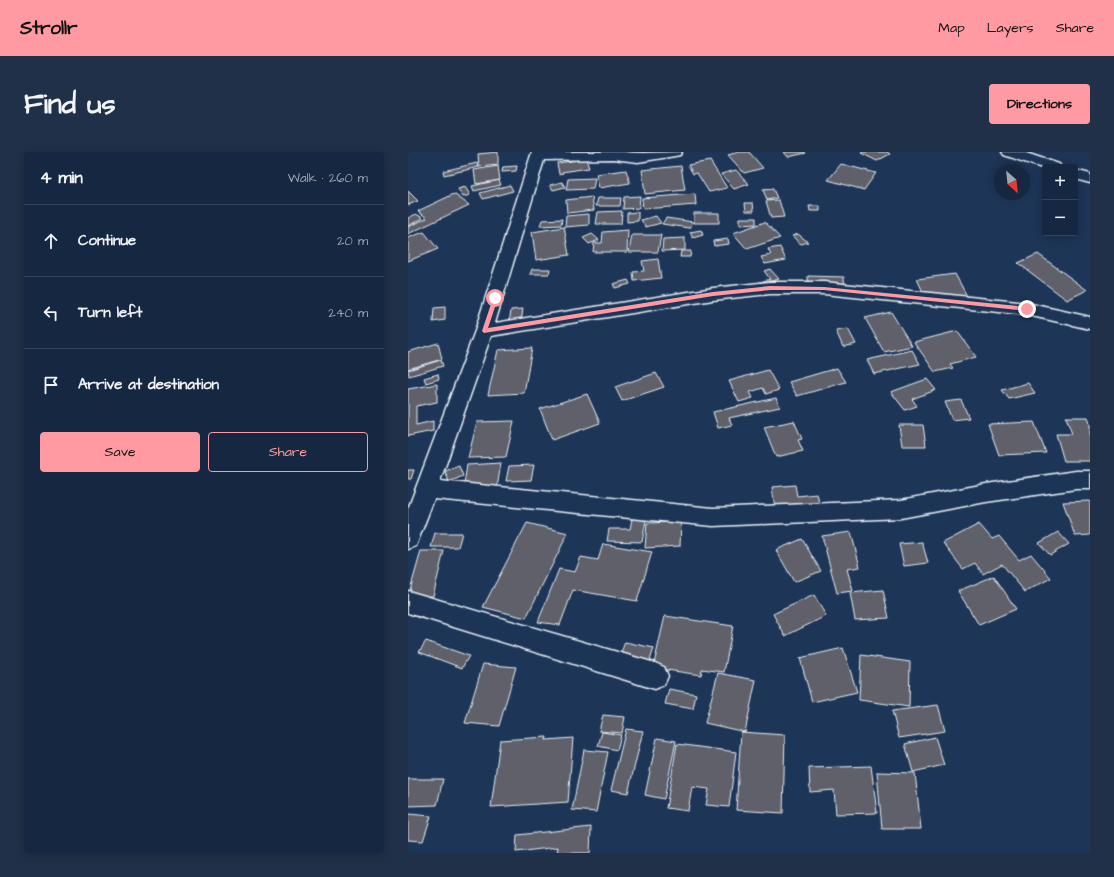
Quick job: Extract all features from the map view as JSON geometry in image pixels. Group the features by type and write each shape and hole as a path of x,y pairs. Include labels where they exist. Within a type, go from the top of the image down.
{"street":[{"path":"408,539 484,331 538,154 613,155 638,158 674,152"},
{"path":"1009,152 1045,164"},
{"path":"1078,175 1090,179"},
{"path":"484,331 713,294 770,288 824,288 1027,309 1090,323"},
{"path":"426,489 713,517 901,509 986,493 1076,480 1090,480"},
{"path":"408,602 656,676"}],"building":[{"path":"498,152 498,165 479,167 478,154"},
{"path":"739,152 749,152 763,168 744,173 728,155"},
{"path":"784,152 805,152 806,153 788,157"},
{"path":"887,152 890,154 877,161 861,153"},
{"path":"586,159 589,168 562,172 563,173 559,174 557,163"},
{"path":"710,161 727,188 709,192 697,173 693,174 688,165"},
{"path":"477,163 479,167 444,175 443,171"},
{"path":"841,164 876,173 864,190 828,180"},
{"path":"498,166 500,180 476,184 474,170"},
{"path":"517,166 516,171 502,172 503,167"},
{"path":"681,166 685,190 645,194 642,170"},
{"path":"626,170 630,183 599,188 596,174"},
{"path":"736,170 749,184 734,189 721,174"},
{"path":"595,178 593,189 566,190 568,179"},
{"path":"499,180 501,185 474,191 472,186"},
{"path":"562,182 565,187 553,190 550,185"},
{"path":"510,185 513,191 483,199 480,193"},
{"path":"465,187 470,195 463,197 458,189"},
{"path":"773,189 777,198 767,200 763,190"},
{"path":"408,191 418,201 408,205"},
{"path":"454,194 469,205 408,234 408,227 427,218 418,211"},
{"path":"695,194 696,205 643,209 642,198"},
{"path":"640,196 639,208 623,209 624,197"},
{"path":"592,197 594,210 567,213 566,200"},
{"path":"598,198 621,198 620,206 596,206"},
{"path":"779,200 784,217 771,218 766,201"},
{"path":"745,203 753,203 754,211 746,211"},
{"path":"809,206 820,206 820,211 810,211"},
{"path":"622,211 621,224 596,224 598,212"},
{"path":"638,212 638,221 627,222 627,213"},
{"path":"694,213 719,213 719,223 694,223"},
{"path":"416,214 423,218 408,226 408,218"},
{"path":"589,214 589,225 565,227 566,216"},
{"path":"656,216 661,223 646,227 641,220"},
{"path":"666,218 693,222 690,228 662,224"},
{"path":"740,218 756,218 756,224 740,225"},
{"path":"562,219 561,225 540,226 542,220"},
{"path":"765,222 780,238 747,249 733,233"},
{"path":"564,227 569,255 536,260 532,232"},
{"path":"628,230 627,252 593,252 594,243 602,243 603,232"},
{"path":"701,230 703,235 693,238 690,232"},
{"path":"424,232 438,249 408,261 408,238"},
{"path":"592,234 599,240 589,244 583,238"},
{"path":"798,234 808,242 801,244 792,236"},
{"path":"632,235 661,235 658,252 629,252"},
{"path":"685,238 685,250 662,251 663,239"},
{"path":"728,239 729,244 714,246 713,241"},
{"path":"780,247 786,260 765,264 761,257 771,255 768,249"},
{"path":"681,251 691,251 690,257 680,257"},
{"path":"1038,254 1087,290 1067,300 1018,263"},
{"path":"658,259 661,278 634,281 633,272 644,271 642,261"},
{"path":"532,269 550,269 549,274 530,274"},
{"path":"770,269 779,279 772,281 778,290 769,293 760,282 770,279 764,271"},
{"path":"955,274 967,296 937,300 934,293 924,294 917,279"},
{"path":"808,276 844,277 845,294 808,293"},
{"path":"628,280 630,284 615,288 613,284"},
{"path":"445,307 445,320 433,322 434,308"},
{"path":"523,309 521,323 509,323 511,310"},
{"path":"891,312 912,346 884,352 865,318"},
{"path":"848,329 856,344 843,347 836,331"},
{"path":"957,331 976,357 950,364 953,368 935,372 914,342"},
{"path":"438,343 442,359 408,369 408,352"},
{"path":"532,348 524,393 488,395 498,350"},
{"path":"912,350 920,364 874,374 867,360"},
{"path":"441,360 443,366 409,376 408,370"},
{"path":"837,368 846,382 797,396 789,382"},
{"path":"768,370 779,390 766,394 763,388 750,392 753,398 739,402 729,381"},
{"path":"656,373 664,387 622,401 615,387"},
{"path":"438,374 439,379 426,383 424,378"},
{"path":"927,379 936,390 912,399 917,406 905,410 891,392"},
{"path":"1028,383 1035,393 1009,399 1002,390"},
{"path":"437,384 437,402 416,406 416,425 433,421 433,431 408,436 408,389"},
{"path":"587,394 600,423 552,440 540,409"},
{"path":"776,398 780,407 729,418 732,425 718,428 713,412"},
{"path":"961,400 969,418 952,420 945,402"},
{"path":"1066,417 1088,417 1090,424 1090,461 1064,461 1056,434 1072,434"},
{"path":"514,421 506,457 468,458 477,422"},
{"path":"794,421 802,439 798,440 803,451 776,457 764,427"},
{"path":"1034,422 1046,453 999,455 988,424"},
{"path":"899,425 923,425 926,446 902,446"},
{"path":"501,463 497,488 463,491 467,465"},
{"path":"534,465 531,480 506,481 509,466"},
{"path":"459,466 463,476 449,482 445,471"},
{"path":"408,470 414,470 411,479 408,479"},
{"path":"795,485 797,496 817,494 821,511 776,516 772,487"},
{"path":"1090,501 1090,535 1075,536 1063,502"},
{"path":"632,519 646,520 642,542 607,541 609,529 630,529"},
{"path":"681,522 680,546 645,548 647,523"},
{"path":"527,523 568,533 526,618 483,607"},
{"path":"979,524 992,539 999,536 1019,560 1031,554 1051,578 1025,592 1002,564 983,574 975,563 963,569 943,543"},
{"path":"851,532 860,567 847,569 853,591 837,593 822,536"},
{"path":"1058,532 1069,544 1050,555 1039,543"},
{"path":"435,533 462,533 458,547 431,547"},
{"path":"802,539 821,571 794,582 776,550"},
{"path":"922,542 928,563 904,566 899,544"},
{"path":"603,544 652,552 637,601 573,590 560,625 538,622 559,569 575,572 581,557 598,560"},
{"path":"421,551 444,551 433,596 408,597"},
{"path":"994,576 1016,609 979,625 958,591"},
{"path":"883,590 889,618 855,620 850,593"},
{"path":"814,595 826,616 785,636 773,614"},
{"path":"665,616 733,626 724,672 702,669 701,675 653,668"},
{"path":"426,641 469,656 462,668 419,652"},
{"path":"625,642 654,648 647,670 617,663"},
{"path":"843,648 857,692 812,702 800,658"},
{"path":"861,655 910,662 909,707 859,700"},
{"path":"483,664 516,667 499,726 465,723"},
{"path":"718,673 756,680 745,732 705,723"},
{"path":"669,689 696,694 693,709 665,704"},
{"path":"938,705 945,731 899,738 892,711"},
{"path":"603,715 625,717 622,733 599,731"},
{"path":"626,729 643,731 628,793 611,790"},
{"path":"602,732 621,735 617,750 598,746"},
{"path":"741,732 785,735 783,813 736,810"},
{"path":"547,737 546,740 573,738 568,802 491,807 500,740"},
{"path":"935,737 944,765 913,772 905,744"},
{"path":"657,738 676,741 664,799 645,795"},
{"path":"677,744 736,752 729,807 706,805 709,789 692,787 688,811 666,808"},
{"path":"584,750 608,752 596,812 572,810"},
{"path":"871,766 877,813 836,814 834,790 810,792 809,768"},
{"path":"877,772 915,773 921,829 882,829"},
{"path":"408,779 443,779 437,805 408,806"},
{"path":"408,814 431,816 423,841 408,840"},
{"path":"591,827 590,853 557,853 558,847 516,852 517,835"}],"route":[{"path":"495,298 484,331 713,294 770,288 824,288 1027,309"}]}
